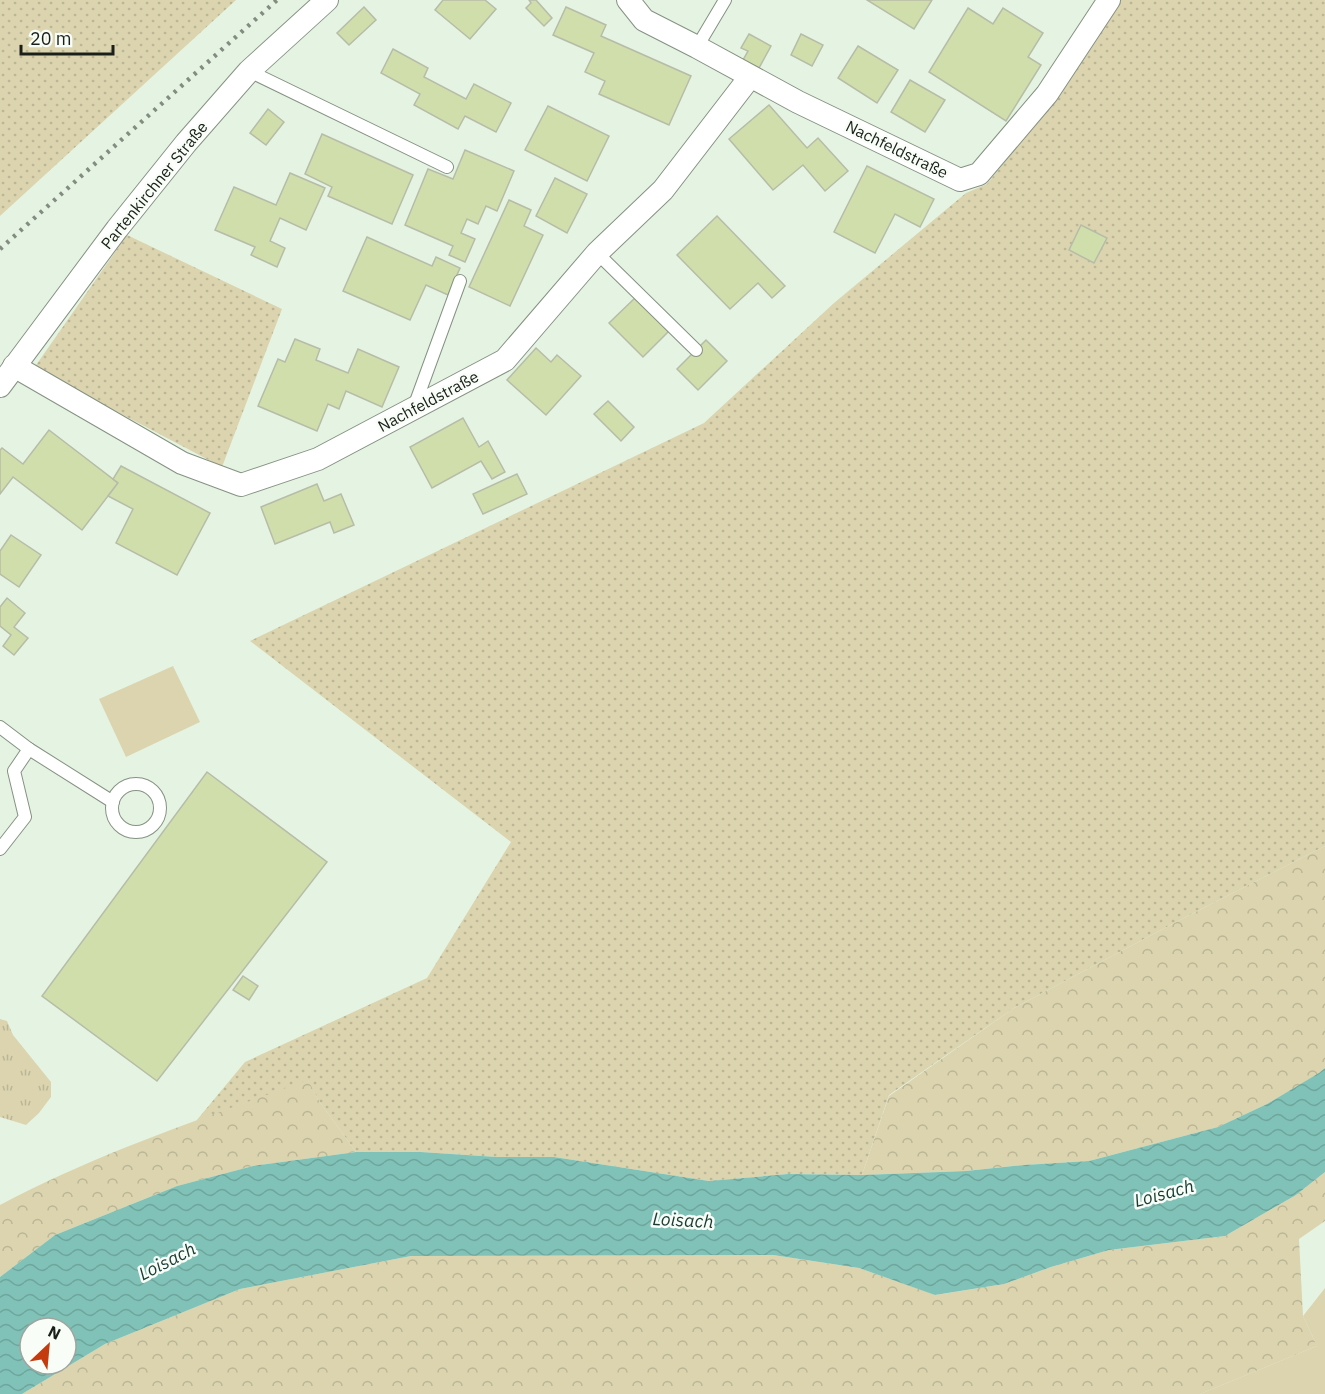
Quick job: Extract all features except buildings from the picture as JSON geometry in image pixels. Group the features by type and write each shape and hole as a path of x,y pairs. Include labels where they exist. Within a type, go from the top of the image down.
{"street":[{"name":"Partenkirchner Straße","path":"0,387 117,229 186,143 249,70 327,0"},
{"name":"Nachfeldstraße","path":"628,0 644,20 697,46 750,77 960,180 979,174 1047,94 1108,0"},
{"name":"Nachfeldstraße","path":"14,366 182,463 241,485 318,459 505,360 597,253 663,189 750,77"}],"lane":[{"path":"697,46 725,0"},
{"path":"249,70 447,167"},
{"path":"597,253 696,350"},
{"path":"414,408 460,281"},
{"path":"0,727 29,749 113,802"},
{"path":"0,849 25,817 14,771 29,749"}],"green space":[{"path":"0,0 236,0 0,216"},
{"path":"1119,0 1325,0 1325,846 1014,1008 889,1095 862,1175 788,1174 709,1181 554,1157 356,1152 319,1101 308,1081 196,1121 245,1062 427,978 511,842 250,641 704,423 834,303 966,193 987,184 1059,96"},
{"path":"127,235 282,309 222,467 34,368"},
{"path":"173,666 200,722 126,757 99,699"},
{"path":"1325,846 1325,1068 1320,1073 1267,1104 1218,1127 1089,1161 966,1171 862,1175 889,1096 1014,1008"},
{"path":"0,1019 7,1021 13,1035 51,1082 51,1097 26,1125 0,1117"},
{"path":"308,1080 319,1101 356,1152 253,1166 177,1186 55,1235 0,1277 0,1205 113,1153"},
{"path":"1325,1172 1325,1221 1299,1239 1303,1316 1317,1346 1200,1394 22,1394 52,1376 78,1376 78,1360 105,1344 240,1289 411,1256 773,1255 859,1268 936,1295 1004,1284 1109,1250 1225,1236 1296,1195"},
{"path":"1325,1288 1325,1394 1200,1394 1317,1346 1303,1316"}],"water":[{"name":"Loisach","path":"1325,1068 1325,1172 1296,1195 1225,1236 1109,1250 1004,1284 935,1295 859,1268 773,1255 411,1256 240,1289 105,1344 78,1360 78,1316 18,1316 18,1376 52,1376 22,1394 0,1394 0,1277 55,1235 177,1186 253,1166 356,1152 421,1152 497,1157 554,1157 709,1181 788,1174 862,1175 966,1171 1089,1161 1218,1127 1267,1104"}],"railway":[{"path":"0,249 277,0"}]}
